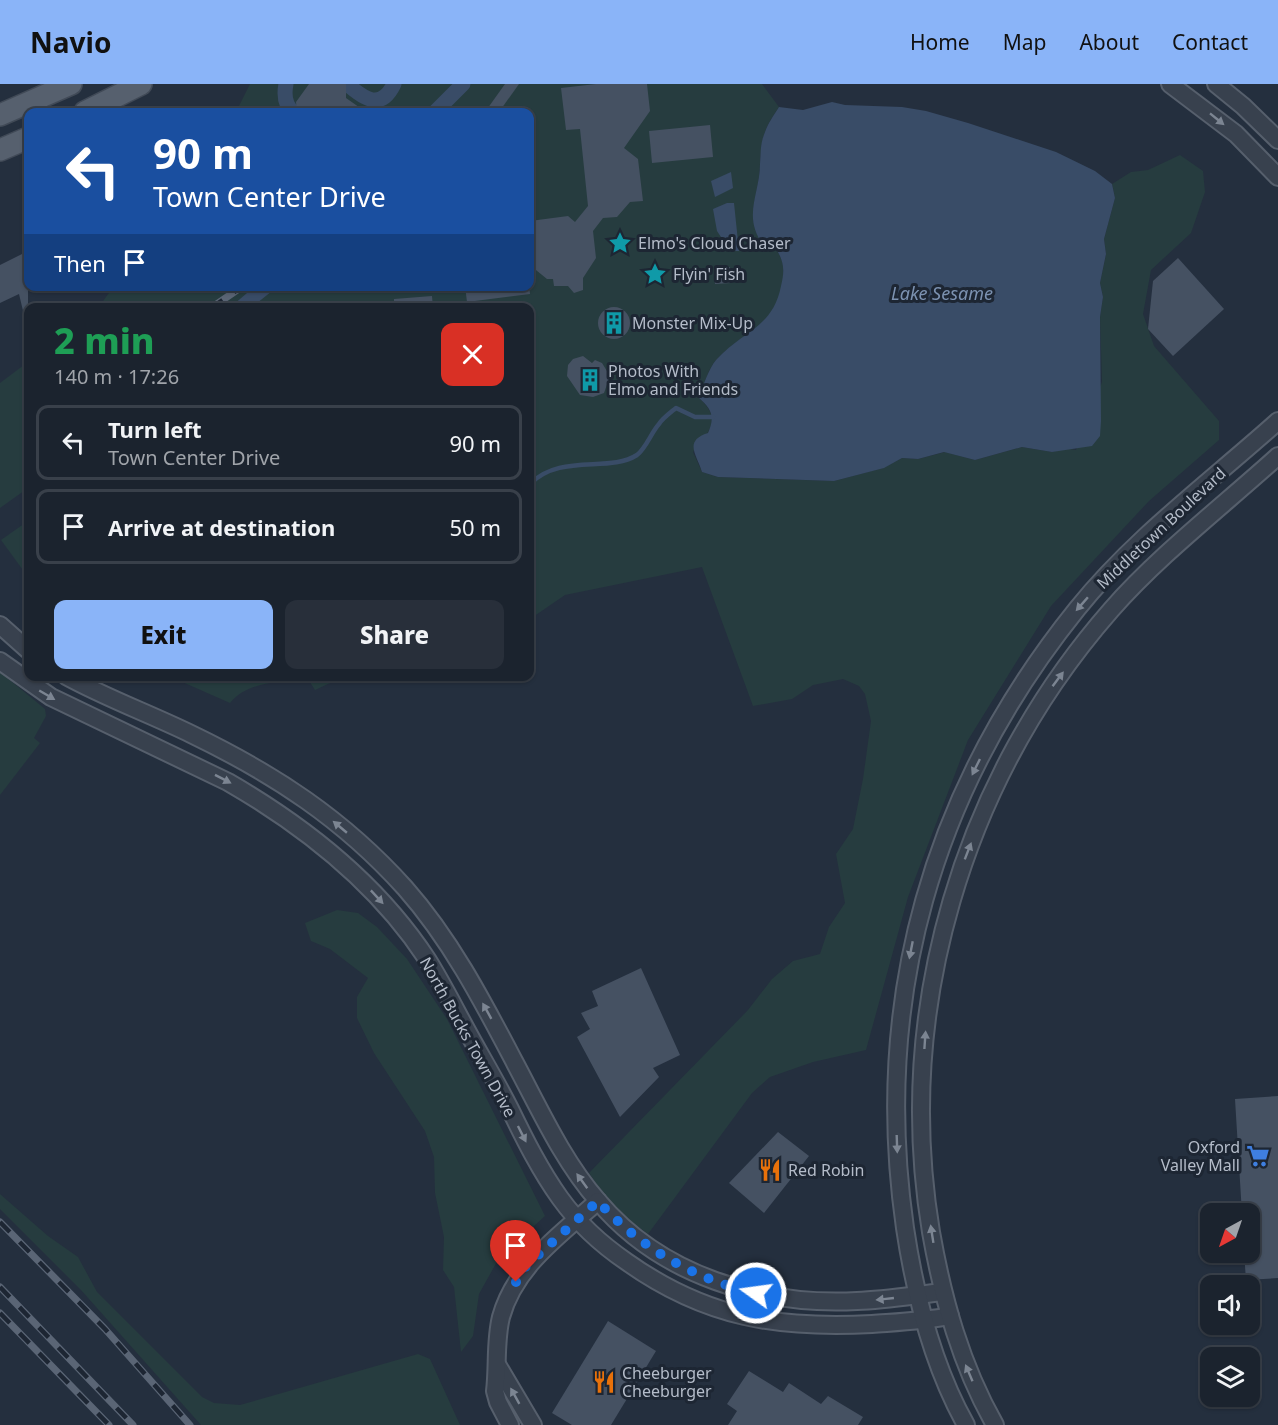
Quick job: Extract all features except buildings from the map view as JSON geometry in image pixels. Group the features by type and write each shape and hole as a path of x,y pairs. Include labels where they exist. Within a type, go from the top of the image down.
{"main road":[{"path":"0,115 71,84"},
{"path":"93,108 141,84"},
{"path":"0,150 24,140"}],"street":[{"path":"1170,84 1236,134 1278,177"},
{"path":"1216,84 1244,106 1278,140"},
{"name":"Middletown Boulevard","path":"966,1425 949,1390 925,1321 909,1254 901,1198 896,1116 897,1060 904,993 917,922 929,881 960,798 987,744 1014,696 1078,608 1132,550 1278,421"},
{"name":"Middletown Boulevard","path":"995,1425 968,1370 943,1292 928,1216 922,1161 921,1100 928,1005 942,936 959,875 980,817 1006,762 1032,716 1109,611 1278,456"},
{"path":"0,625 24,646"},
{"name":"North Bucks Town Drive","path":"0,661 24,678"},
{"name":"North Bucks Town Drive","path":"28,681 51,697 228,782 256,798 324,846 367,885 392,913 427,960 536,1162 562,1200 578,1219 615,1254 647,1277 688,1299 725,1312 777,1322 808,1325 925,1321 950,1316"},
{"name":"North Bucks Town Drive","path":"77,681 210,744 288,786 381,863 435,926 462,967 578,1176 598,1201 633,1235 668,1259 715,1282 784,1299 856,1302 943,1292"},
{"path":"510,1425 495,1391 501,1319 516,1282 526,1266 598,1201"},
{"path":"498,1366 533,1425"}],"green space":[{"path":"250,84 762,84 779,107 768,125 763,140 753,216 758,237 765,247 775,247 780,257 783,266 783,280 778,300 772,311 756,328 716,360 700,394 699,398 710,412 712,419 708,432 693,452 702,472 718,477 834,481 883,468 902,458 918,459 945,452 975,460 1022,447 1052,452 1065,448 1076,450 1102,382 1100,317 1103,297 1100,283 1106,254 1104,239 1115,198 1112,184 1131,172 1148,170 1180,155 1203,171 1205,192 1191,233 1151,270 1143,314 1154,346 1219,421 1219,440 1149,501 1051,606 968,740 908,897 866,1050 813,1062 770,1077 752,1093 648,1234 615,1206 589,1173 748,1010 772,979 793,961 820,954 829,927 845,903 836,854 853,829 863,779 871,721 865,694 859,686 843,679 813,685 792,699 753,706 702,567 565,595 534,616 534,303 102,303 110,291 534,291 534,108 238,108"},
{"path":"24,365 24,491 0,508 0,383"},
{"path":"24,524 24,572 1,540"},
{"path":"0,672 45,709 46,716 34,738 40,743 0,795"},
{"path":"180,681 287,681 246,690 230,703"},
{"path":"309,681 334,681 315,690"},
{"path":"337,910 358,913 377,927 407,959 447,1019 545,1216 499,1258 479,1294 473,1336 461,1352 454,1287 443,1270 444,1237 435,1193 434,1157 425,1131 374,1053 357,1018 357,997 368,978 330,949 311,941 305,923"},
{"path":"0,1194 48,1236 78,1257 97,1292 202,1397 214,1403 240,1405 418,1354 430,1359 460,1425 201,1425 81,1290 0,1209"}],"water":[{"name":"Lake Sesame","path":"832,102 845,105 902,107 968,123 1056,152 1095,171 1112,184 1115,198 1104,239 1106,254 1100,283 1103,297 1100,317 1100,436 1092,446 1052,452 1022,447 975,460 944,452 918,459 902,458 884,468 834,481 718,477 702,472 694,444 700,436 708,433 712,418 707,406 699,398 706,378 716,360 764,320 771,311 777,300 782,280 783,266 778,252 775,247 765,247 754,226 754,206 763,136 779,107 803,110"},
{"path":"731,172 733,188 715,197 711,181"},
{"path":"727,203 734,203 739,251 724,251 723,240 717,231 713,209"},
{"path":"249,291 272,291 257,303 235,303"}],"waterway":[{"path":"286,84 286,99 290,108"},
{"path":"347,84 372,100 384,98 394,84"},
{"path":"439,108 463,84"},
{"path":"534,481 555,469 613,463 637,455 661,422 676,408 695,417 713,417"}],"railway":[{"path":"218,303 236,291"},
{"path":"0,1222 105,1329 190,1425"},
{"path":"0,1287 133,1425"},
{"path":"0,1313 109,1425"}],"place":[{"name":"Elmo's Cloud Chaser","path":"620,243"},
{"name":"Flyin' Fish","path":"655,274"},
{"name":"Monster Mix-Up","path":"614,323"},
{"name":"Photos With Elmo and Friends","path":"590,380"},
{"name":"Oxford Valley Mall","path":"1258,1156"},
{"name":"Red Robin","path":"770,1170"},
{"name":"Cheeburger Cheeburger","path":"604,1382"}],"route":[{"path":"516,1282 526,1266 598,1201 633,1235 668,1259 715,1282 756,1293"}]}
